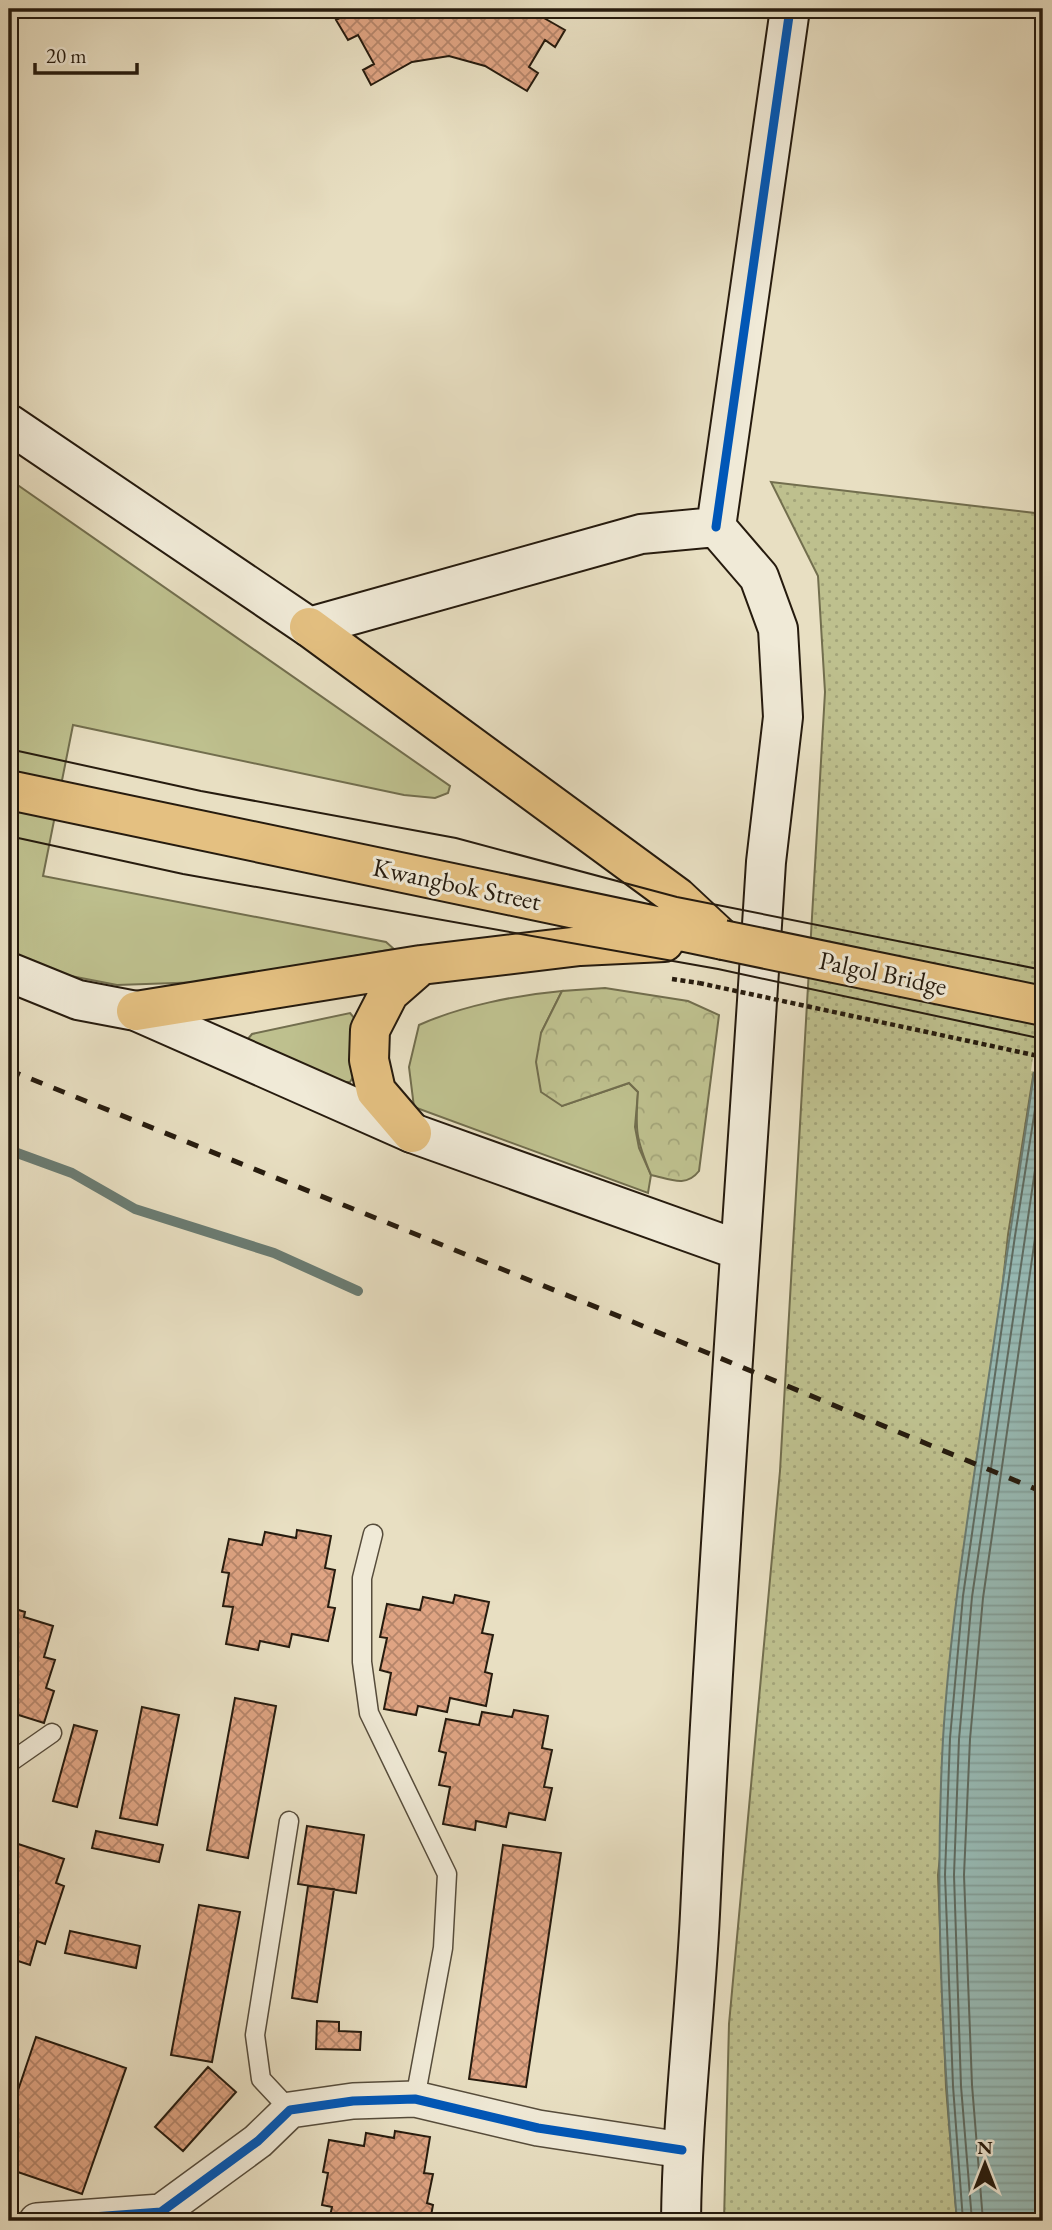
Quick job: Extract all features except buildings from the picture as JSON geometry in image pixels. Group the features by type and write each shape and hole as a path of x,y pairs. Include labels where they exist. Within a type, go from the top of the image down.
{"highway":[{"path":"309,627 677,897 723,940"},
{"name":"Kwangbok Street","path":"9,790 723,940"},
{"path":"136,1011 421,965 580,946 723,940"},
{"name":"Palgol Bridge","path":"723,940 1043,1006"},
{"path":"412,1132 376,1091 369,1060 370,1030 389,993 421,965"}],"main road":[{"path":"681,2221 682,2150 697,1970 708,1754 766,862 783,717 778,629 759,577 716,527 790,9"},
{"path":"9,424 309,627 642,534 716,527"},
{"path":"9,972 78,1000 136,1011 412,1132 740,1250"}],"street":[{"path":"37,2221 161,2212 258,2141 290,2110 353,2101 415,2099 538,2128 682,2150"}],"lane":[{"path":"373,1534 362,1578 362,1662 369,1713 447,1874 443,1948 415,2099"},
{"path":"9,1763 52,1733"},
{"path":"289,1821 256,2035 261,2079 290,2110"}],"path":[{"path":"699,983 1043,1057"}],"green space":[{"path":"9,479 450,786 448,793 435,798 404,795 73,725 43,876 386,942 394,949 204,982 117,985 35,969 9,955"},
{"path":"771,482 1043,514 1043,1013 1008,1235 938,1875 946,2087 957,2221 724,2221 729,2024 780,1471 825,692 818,576"},
{"path":"605,988 688,1001 719,1015 699,1171 689,1179 677,1181 651,1175 638,1135 638,1092 629,1083 562,1106 541,1092 536,1062 541,1033 562,991"},
{"path":"562,991 541,1033 562,1106 629,1083 638,1092 635,1127 639,1148 651,1175 648,1193 414,1107 409,1067 419,1025 489,1002"},
{"path":"350,1013 355,1019 355,1074 350,1082 337,1082 247,1040 252,1034"}],"water":[{"path":"1043,1013 1043,2221 957,2221 941,1980 939,1860 943,1739 963,1553"}],"pier":[{"path":"1043,1009 1043,1074 1031,1071 1040,1012"}],"waterway":[{"path":"9,1150 72,1173 135,1209 274,1253 358,1291"}],"tram line":[{"path":"9,749 201,791 456,838 677,897 1043,970"},
{"path":"9,836 183,874 718,969 1043,1039"}],"railway":[{"path":"9,1070 633,1322 1043,1492"}],"cycle path":[{"path":"716,527 790,9"},
{"path":"37,2221 161,2212 258,2141 290,2110 353,2101 415,2099 538,2128 682,2150"}]}
